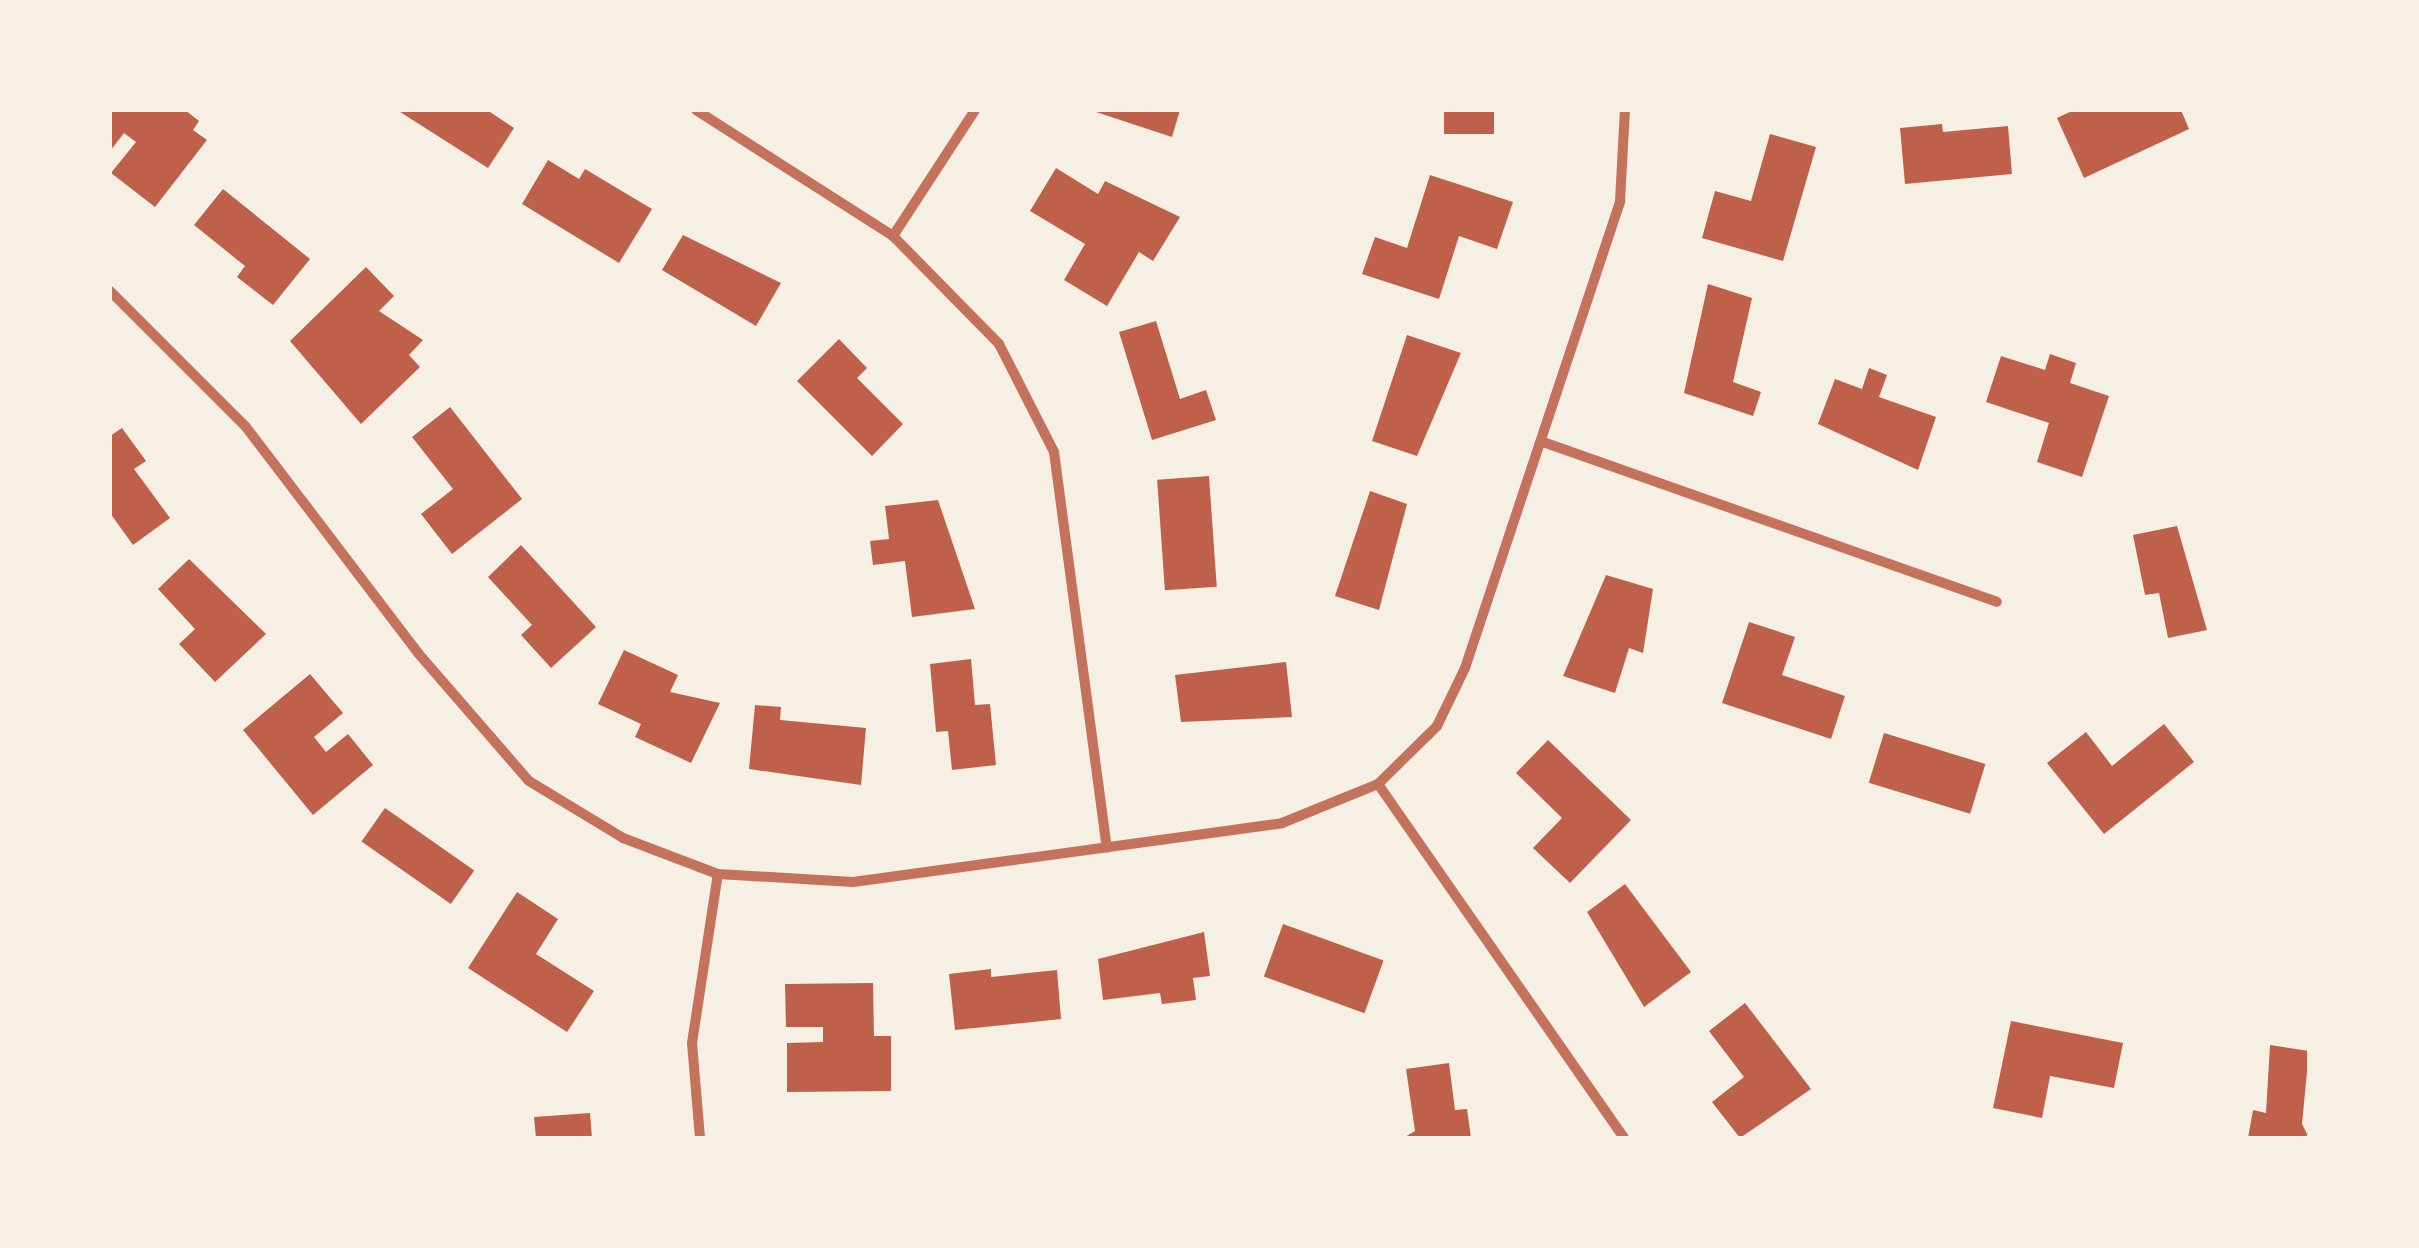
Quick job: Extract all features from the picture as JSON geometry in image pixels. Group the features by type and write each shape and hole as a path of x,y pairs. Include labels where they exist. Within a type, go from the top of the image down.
{"street":[{"path":"696,110 892,236 999,344 1054,452 1107,848"},
{"path":"892,236 975,110"},
{"path":"110,291 246,426 418,653 529,781 624,838 718,874 853,882 1282,822 1378,784 1436,726 1466,668 1620,202 1625,110"},
{"path":"1543,442 1998,602"},
{"path":"1378,784 1624,1138"},
{"path":"700,1138 692,1043 718,874"}],"building":[{"path":"110,110 185,110 199,121 193,130 207,140 155,207 111,173 136,142 124,133 110,151"},
{"path":"397,110 487,110 514,128 488,168"},
{"path":"1090,110 1180,110 1172,137"},
{"path":"1444,110 1494,110 1494,134 1444,134"},
{"path":"2074,110 2181,110 2189,129 2084,178 2057,118"},
{"path":"1942,124 1943,132 2008,126 2012,174 1905,184 1900,128"},
{"path":"1770,134 1816,147 1783,261 1702,238 1715,191 1751,201"},
{"path":"548,160 579,179 585,169 652,209 619,263 522,204"},
{"path":"1056,168 1098,194 1105,181 1180,217 1153,261 1139,252 1107,306 1064,280 1085,244 1030,211"},
{"path":"1430,175 1513,202 1497,249 1459,236 1439,299 1362,274 1375,237 1407,248"},
{"path":"223,189 310,259 273,305 237,277 245,266 194,225"},
{"path":"683,235 781,283 756,326 662,270"},
{"path":"366,267 394,296 379,311 423,340 409,355 420,367 361,424 290,341"},
{"path":"1708,284 1752,298 1733,382 1761,392 1753,416 1684,393"},
{"path":"1156,321 1180,399 1206,390 1216,420 1152,440 1119,332"},
{"path":"1407,335 1461,353 1417,456 1372,441"},
{"path":"839,339 867,368 857,378 903,424 872,456 797,381"},
{"path":"2050,354 2076,363 2070,383 2109,396 2082,477 2037,462 2049,423 1986,402 2001,356 2045,370"},
{"path":"1869,368 1887,375 1879,397 1936,417 1918,470 1818,424 1835,379 1862,389"},
{"path":"450,407 522,499 452,554 421,514 453,489 412,437"},
{"path":"122,428 146,461 134,469 170,518 133,545 110,513 110,436"},
{"path":"1209,476 1217,587 1165,590 1157,480"},
{"path":"1370,491 1407,504 1379,610 1335,596"},
{"path":"938,500 975,609 912,617 905,561 873,565 870,541 889,539 885,506"},
{"path":"2177,526 2207,630 2168,638 2159,593 2145,595 2133,535"},
{"path":"521,545 596,627 551,668 521,635 532,625 488,577"},
{"path":"189,559 266,634 215,682 179,644 195,629 158,589"},
{"path":"1606,575 1653,589 1643,653 1629,648 1615,693 1563,676"},
{"path":"1749,622 1795,637 1782,675 1845,696 1831,739 1722,703"},
{"path":"624,650 678,675 670,692 720,703 691,763 635,737 641,724 598,704"},
{"path":"971,659 975,705 990,704 996,765 952,770 948,731 936,732 930,664"},
{"path":"1286,662 1292,717 1181,722 1175,675"},
{"path":"310,674 343,713 314,737 326,752 348,734 373,765 313,815 243,730"},
{"path":"755,705 781,707 780,720 866,728 861,785 749,769"},
{"path":"2164,724 2194,762 2104,834 2047,763 2086,732 2112,766"},
{"path":"1884,733 1985,764 1970,814 1869,783"},
{"path":"1548,740 1631,820 1570,883 1533,848 1562,818 1516,773"},
{"path":"385,808 474,871 451,904 361,842"},
{"path":"1625,884 1691,972 1644,1007 1587,912"},
{"path":"517,892 558,919 536,954 594,991 567,1032 468,968"},
{"path":"1283,924 1384,961 1364,1013 1264,977"},
{"path":"1204,932 1210,976 1193,978 1196,1000 1162,1004 1160,993 1103,1000 1098,959"},
{"path":"991,969 991,977 1057,970 1061,1019 955,1030 949,974"},
{"path":"873,983 874,1036 891,1036 891,1091 787,1092 787,1043 823,1042 823,1027 786,1027 785,984"},
{"path":"1745,1003 1811,1089 1740,1138 1712,1102 1744,1077 1709,1031"},
{"path":"2011,1021 2123,1043 2114,1088 2050,1076 2042,1118 1993,1108"},
{"path":"2270,1045 2309,1051 2302,1124 2309,1138 2248,1138 2253,1110 2266,1113"},
{"path":"1449,1063 1455,1110 1467,1109 1471,1138 1403,1138 1415,1131 1406,1069"},
{"path":"590,1113 592,1138 536,1138 534,1117"}]}
